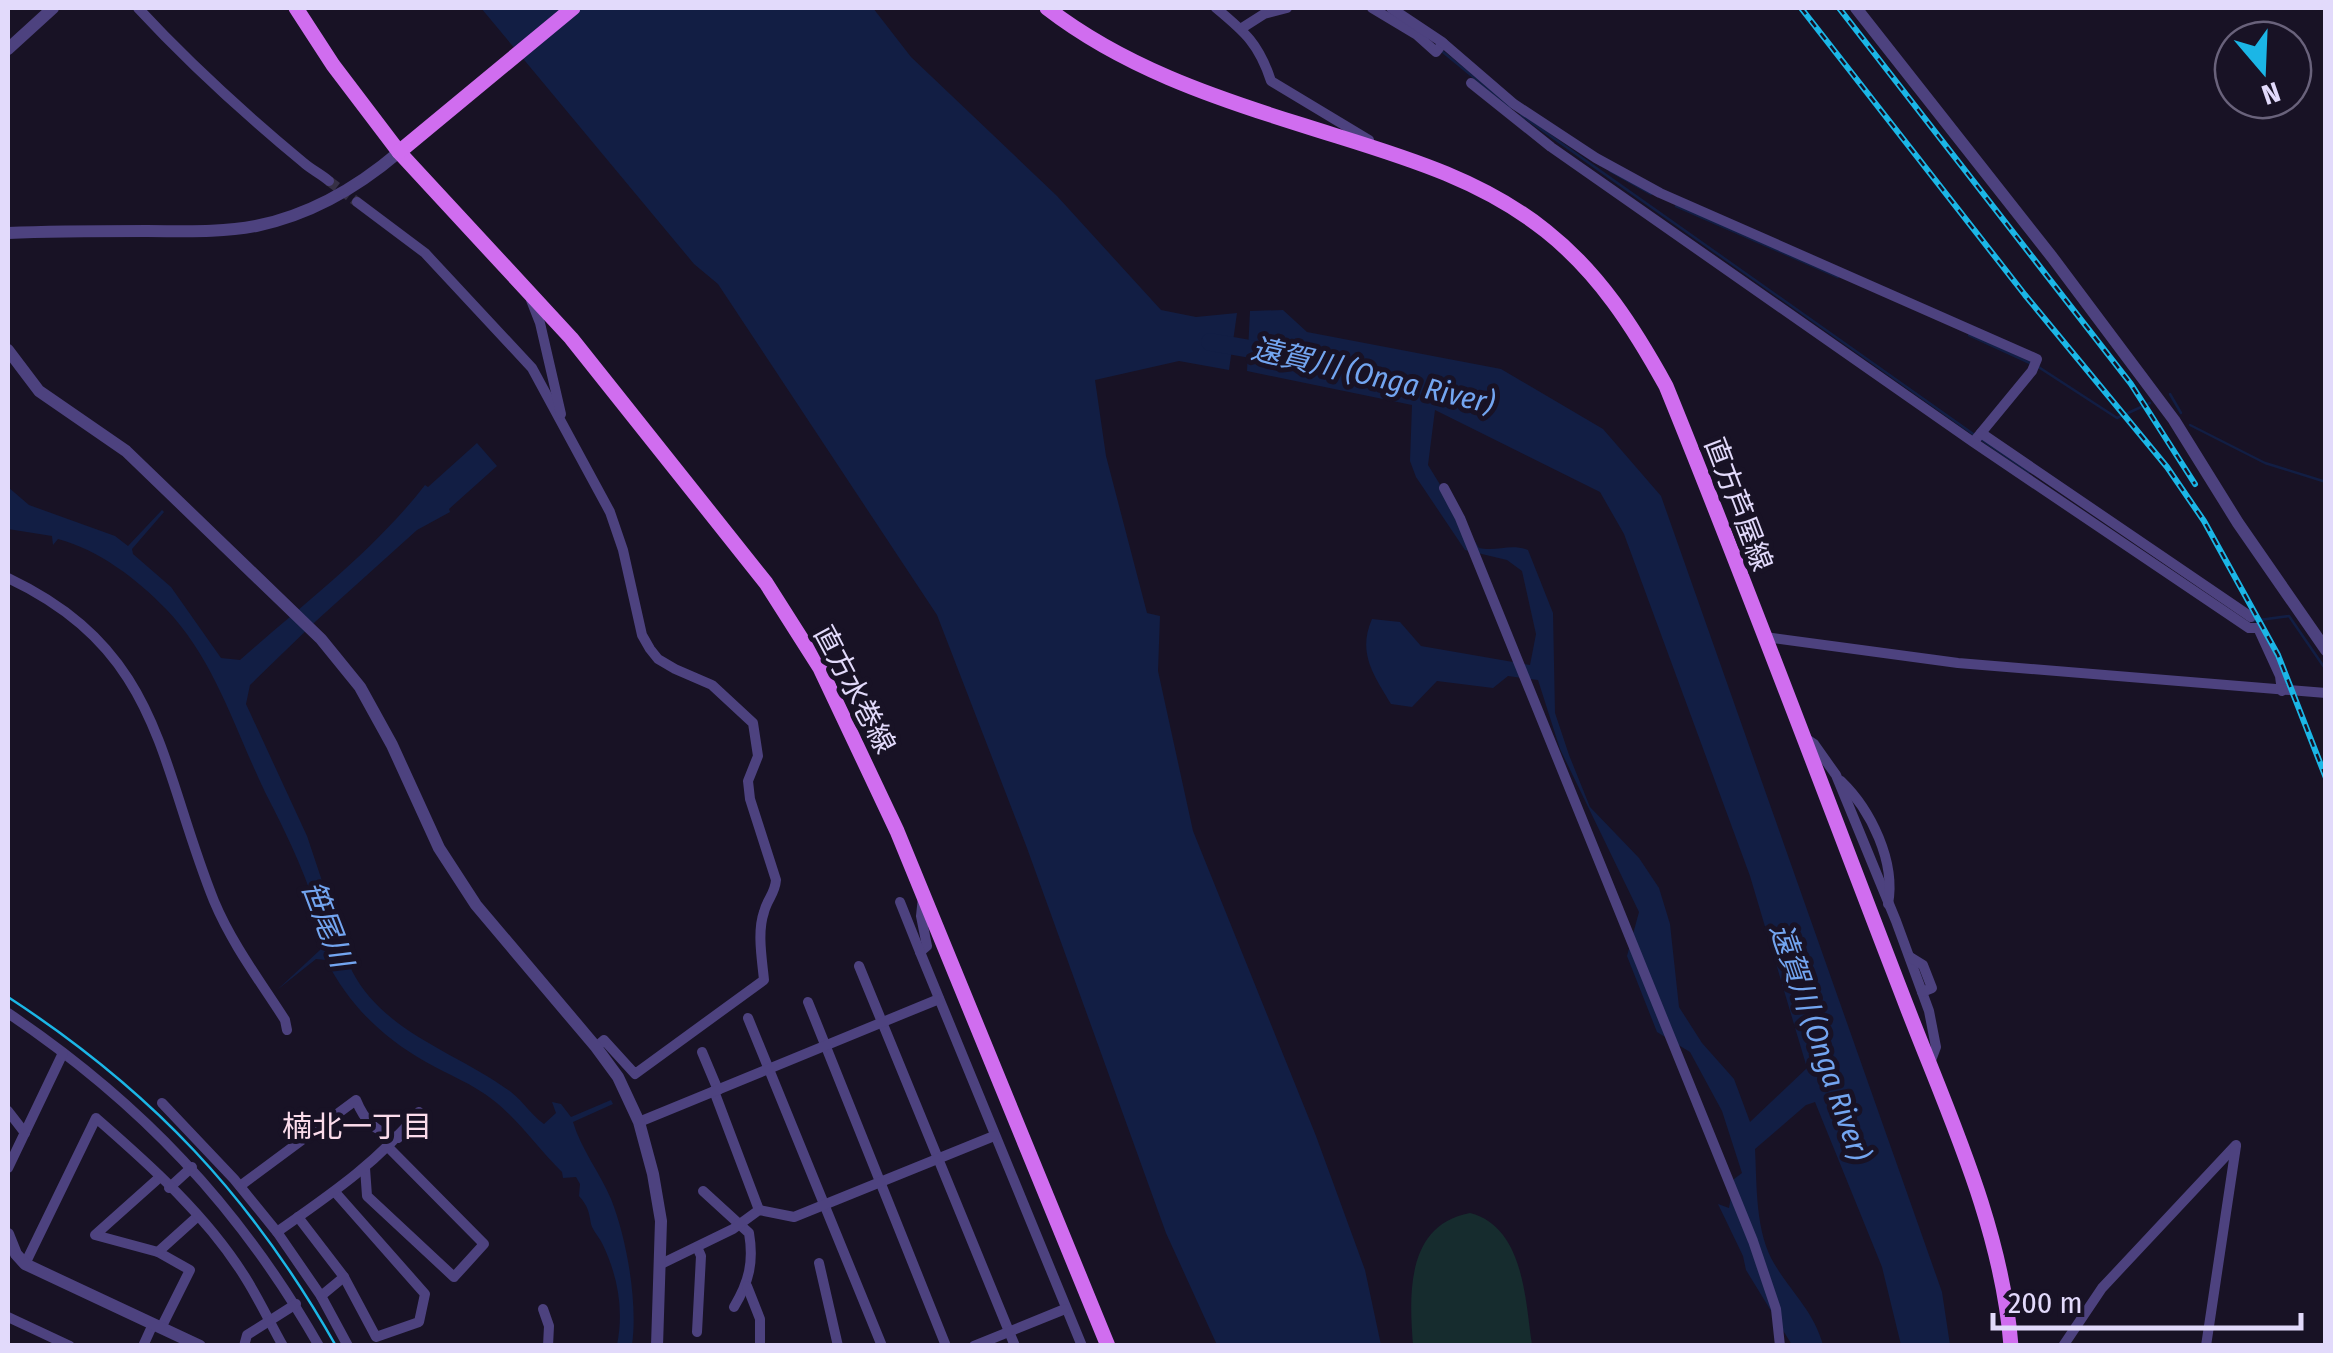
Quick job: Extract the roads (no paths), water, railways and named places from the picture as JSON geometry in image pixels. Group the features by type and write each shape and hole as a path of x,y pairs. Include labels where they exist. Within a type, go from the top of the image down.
{"main road":[{"name":"直方水巻線","path":"296,8 333,65 570,338 766,582 820,668 856,739 923,896 1108,1346"},
{"path":"403,148 573,8"},
{"name":"直方芦屋線","path":"1047,8 1100,46 1137,65 1302,126 1387,151 1488,192 1559,243 1613,299 1666,386 1930,1063 1996,1250 2011,1346"}],"street":[{"path":"8,50 53,8"},
{"path":"138,8 307,166 330,181"},
{"path":"1216,8 1242,28 1263,56 1271,81 1387,151"},
{"path":"1242,28 1264,14 1287,8"},
{"path":"1372,8 1441,46"},
{"path":"1391,8 1514,104 1660,194 1872,284 2037,360 1979,435 2251,617"},
{"path":"1856,8 2174,420 2238,523 2326,650"},
{"path":"1470,82 1551,148 1957,430 2250,628 2258,628 2280,676 2282,691"},
{"path":"8,233 255,226 329,200 370,176 403,148"},
{"path":"357,202 425,253 532,368 610,512 642,635 650,649 658,660 675,670 712,685 753,723 758,756 748,781 750,799 776,880 775,891 763,912 764,980 635,1074 604,1040 596,1046"},
{"path":"528,294 540,323 562,420"},
{"path":"8,350 40,391 126,452 321,639 360,688 392,745 440,848 476,905 618,1077 639,1122 661,1221 658,1346"},
{"path":"1444,488 1460,518 1748,1226 1773,1298 1780,1346"},
{"path":"8,578 45,597 90,630 127,675 156,730 216,906 288,1030"},
{"path":"1764,637 1958,663 2326,693"},
{"path":"1804,738 1814,744 1837,777 1909,956 1936,1047 1930,1063"},
{"path":"920,952 926,946 921,916 923,896"},
{"path":"900,902 1082,1346"},
{"path":"859,966 1015,1346"},
{"path":"639,1122 938,1000"},
{"path":"808,1002 946,1346"},
{"path":"8,1013 142,1117 192,1168 258,1248 319,1346"},
{"path":"748,1018 882,1346"},
{"path":"702,1052 760,1210"},
{"path":"8,1168 63,1053"},
{"path":"240,1186 356,1100 365,1121 398,1138"},
{"path":"162,1103 277,1232 321,1296 348,1346"},
{"path":"8,1111 24,1134"},
{"path":"277,1232 389,1148 419,1112"},
{"path":"13,1259 96,1118 198,1216 245,1277 283,1346"},
{"path":"662,1264 760,1210 794,1217 994,1136"},
{"path":"2063,1346 2102,1288 2236,1145 2206,1346"},
{"path":"365,1168 368,1196 454,1277 484,1244 389,1148"},
{"path":"169,1188 192,1168"},
{"path":"142,1346 190,1270 158,1252 96,1235 160,1177"},
{"path":"703,1191 749,1233 747,1286 734,1308"},
{"path":"298,1217 344,1277 376,1337 420,1322 426,1294 335,1192"},
{"path":"158,1252 198,1216"},
{"path":"8,1234 13,1259"},
{"path":"697,1247 701,1256 697,1332"},
{"path":"13,1259 200,1346"},
{"path":"819,1263 838,1346"},
{"path":"321,1296 344,1277"},
{"path":"747,1286 760,1319 760,1346"},
{"path":"244,1346 247,1335 296,1304"},
{"path":"543,1309 549,1326 548,1346"},
{"path":"974,1346 1066,1310"},
{"path":"8,1317 70,1346"}],"water":[{"path":"481,8 873,8 911,57 1057,196 1161,310 1196,317 1237,313 1229,370 1179,361 1095,380 1106,456 1147,613 1160,616 1158,671 1193,831 1316,1136 1365,1270 1381,1345 1217,1345 1166,1233 1027,848 937,615 718,284 694,264"},
{"path":"1283,310 1307,332 1501,369 1603,429 1661,496 1942,1292 1950,1345 1901,1345 1882,1267 1815,1102 1806,1105 1755,1149 1758,1208 1768,1252 1808,1313 1823,1345 1792,1345 1746,1270 1718,1204 1729,1208 1734,1179 1742,1173 1722,1111 1690,1052 1657,1032 1627,956 1639,912 1560,749 1538,680 1508,676 1493,688 1437,681 1412,707 1391,704 1370,663 1366,643 1372,619 1400,622 1421,646 1530,665 1536,634 1522,571 1507,560 1465,550 1416,477 1410,461 1412,405 1247,371 1250,311","holes":["1435,410 1600,492 1624,534 1750,876 1807,1068 1750,1122 1734,1079 1702,1043 1679,1007 1670,924 1659,888 1639,858 1590,807 1569,755 1555,713 1553,613 1528,550 1479,548 1428,465"]},
{"name":"笹尾川","path":"477,443 497,466 450,512 417,530 316,621 250,685 246,704 307,836 352,971 366,993 403,1026 511,1092 544,1124 556,1113 552,1102 561,1104 571,1117 611,1100 613,1104 573,1122 611,1199 622,1233 632,1291 632,1345 617,1345 620,1306 616,1281 588,1209 579,1196 576,1177 563,1178 562,1172 493,1100 381,1031 345,991 326,960 316,959 277,990 320,950 318,916 292,848 223,696 183,629 143,587 103,558 58,539 53,545 52,536 8,529 8,487 29,505 115,536 128,546 162,510 132,549 133,554 171,587 221,658 240,660 360,555 425,485 428,487"}],"waterway":[{"path":"1443,52 1510,107"},
{"path":"1521,115 1976,436"},
{"path":"1610,171 1651,194"},
{"path":"1676,206 1838,277"},
{"path":"1969,335 2030,363"},
{"name":"遠賀川 (Onga River)","path":"1210,342 1268,352"},
{"path":"2037,366 2117,418 2150,403"},
{"path":"2170,394 2181,413"},
{"path":"2190,425 2265,463 2326,482"},
{"path":"1982,440 2029,472"},
{"path":"2252,621 2289,616 2326,670"}],"tunnel":[{"path":"329,181 357,202"}],"tram line":[{"path":"8,997 108,1070 194,1150 269,1241 336,1346"}],"railway":[{"path":"1801,8 2025,295 2167,467 2204,521 2278,655 2326,778"},
{"path":"1839,8 2131,384 2195,484"}],"district":[{"name":"楠北一丁目","path":"357,1127"}]}
